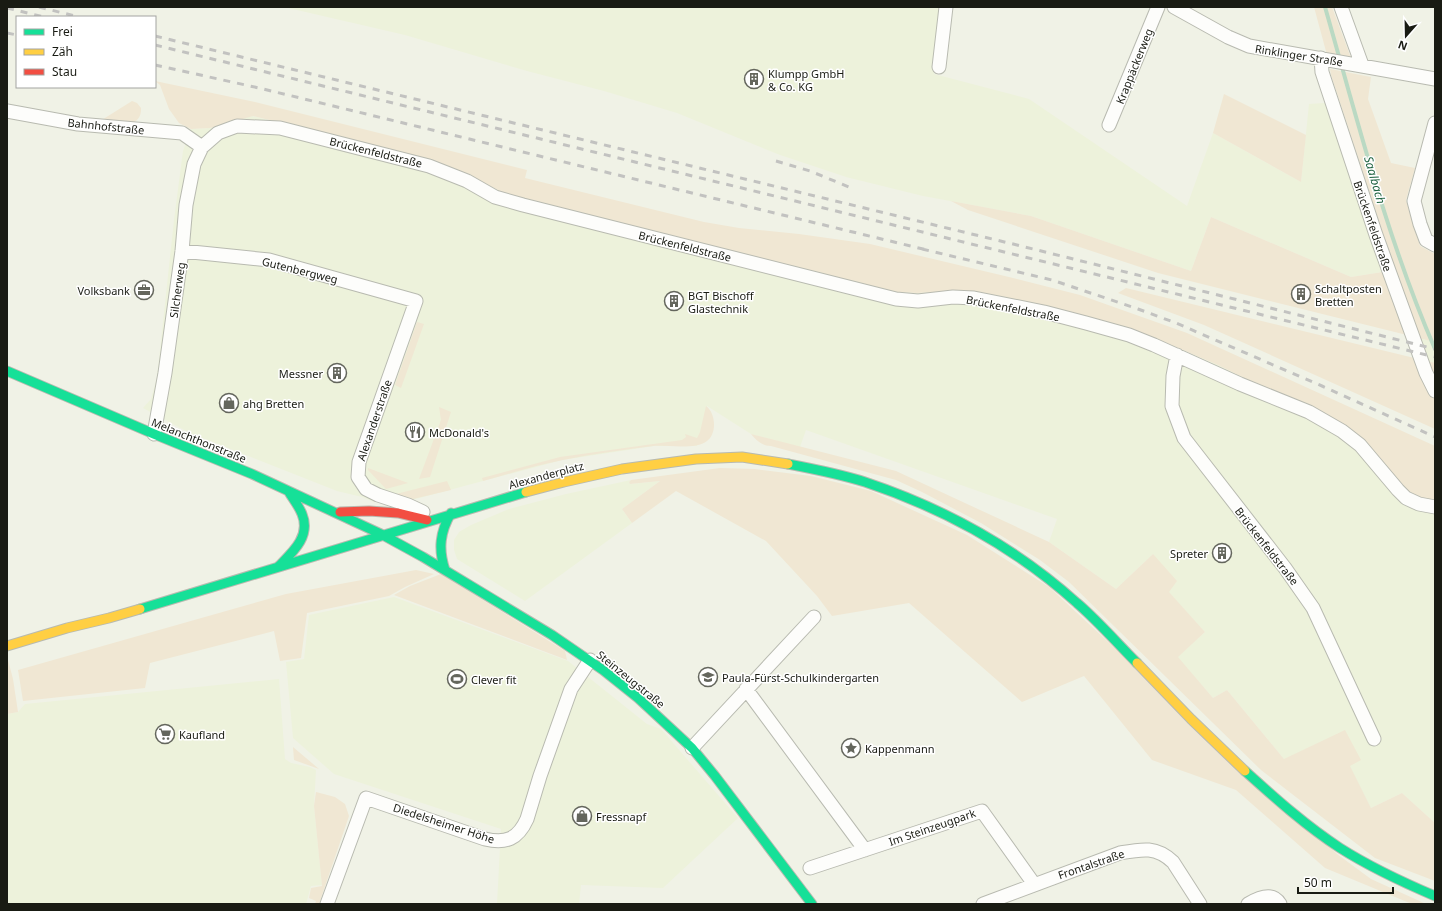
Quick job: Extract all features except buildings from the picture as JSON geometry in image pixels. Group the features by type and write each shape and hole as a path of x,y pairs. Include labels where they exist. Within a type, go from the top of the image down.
{"main road":[{"name":"Melanchthonstraße","path":"7,371 252,474 381,534"},
{"name":"Alexanderplatz","path":"7,646 124,613 451,513 607,472 644,464 720,457 745,457 800,466 842,475 892,491 933,508 976,530 1008,550 1054,582 1078,603 1220,748 1261,786 1312,828 1350,854 1435,896"},
{"path":"278,566 300,542 306,525 303,516 289,492"},
{"path":"336,512 390,512 431,519"},
{"path":"446,570 442,561 440,546 446,522 451,513"},
{"name":"Steinzeugstraße","path":"381,534 446,570 590,660 638,698 692,748 812,904"}],"street":[{"path":"939,66 946,7"},
{"name":"Krappäckerweg","path":"1109,125 1158,7"},
{"name":"Rinklinger Straße","path":"1174,7 1228,37 1248,46 1435,79"},
{"path":"1341,7 1360,65"},
{"name":"Brückenfeldstraße","path":"1325,59 1322,72 1376,236 1426,373 1435,391"},
{"name":"Bahnhofstraße","path":"7,111 78,124 182,133 202,147"},
{"path":"1435,123 1414,201 1426,240 1435,245"},
{"name":"Brückenfeldstraße","path":"202,147 218,133 236,126 280,128 429,166 467,181 495,197 530,207 896,299 918,300 953,297 974,298 1044,312 1129,335 1240,384 1309,412 1342,430 1360,445 1406,498 1419,504 1435,506"},
{"name":"Silcherweg","path":"154,434 165,373 182,252 186,205 194,164 202,147"},
{"name":"Gutenbergweg","path":"182,252 269,260 416,301"},
{"name":"Alexanderstraße","path":"416,301 359,462 358,478 366,489 378,495 408,505 431,519"},
{"name":"Brückenfeldstraße","path":"1177,355 1173,376 1172,406 1184,438 1285,568 1313,608 1374,739"},
{"path":"692,748 814,618"},
{"name":"Diedelsheimer Höhe","path":"327,904 366,798 485,839 501,841 516,836 524,826 527,819 540,776 571,689 590,660"},
{"path":"746,689 865,850"},
{"name":"Im Steinzeugpark","path":"810,868 982,811 1034,884"},
{"name":"Frontalstraße","path":"983,904 1005,900 1034,884 1120,853 1151,849 1168,856 1174,862 1200,904"},
{"path":"1248,904 1265,897 1272,897 1280,904"}],"shaded area":[{"path":"284,7 941,7 934,74 1029,99 1187,206 1213,133 1301,182 1309,104 1339,102 1395,270 1351,277 1211,217 1191,271 1031,216 923,196 846,177 780,155 677,113 604,91 527,71 405,35"},
{"path":"1314,7 1332,7 1351,58 1327,55"},
{"path":"1330,69 1371,77 1368,99 1391,163 1415,168 1406,200 1420,246 1435,254 1435,342 1158,273 968,210 951,201 1031,216 1191,271 1211,217 1351,277 1395,270"},
{"path":"156,81 255,102 527,170 525,178 704,222 739,228 799,234 870,244 1080,295 1187,333 1435,446 1435,501 1411,496 1344,428 1218,365 1157,339 1130,330 1045,306 974,291 917,293 897,292 681,238 522,202 470,176 430,159 253,116 210,128 191,129 179,123 169,109 160,85"},
{"path":"1224,94 1306,135 1301,182 1213,133"},
{"path":"132,101 137,103 141,108 140,115 137,120 132,123 125,124 97,123"},
{"path":"252,116 430,159 470,176 522,202 681,238 897,292 917,293 974,291 1045,306 1157,339 1218,365 1310,411 1435,501 1435,823 1402,793 1371,808 1349,766 1284,759 1227,690 1213,698 1177,657 1205,632 1168,592 1153,554 1116,589 1049,542 1057,519 806,430 800,447 751,434 707,406 697,446 654,446 562,460 397,504 374,502 362,497 337,491 190,433 143,408 151,399 157,378 183,151 191,129 210,128"},
{"path":"1126,288 1435,363 1435,429 1204,325 1118,293"},
{"path":"417,322 424,324 401,388 395,385"},
{"path":"1408,335 1435,342 1435,364 1413,358"},
{"path":"706,406 712,413 714,429 710,438 702,444 689,446 653,446 596,454 543,464 483,481 482,478 560,457 682,440 686,437 685,434 697,438 700,432"},
{"path":"439,407 451,412 430,477 419,479 441,420"},
{"path":"751,434 896,471 1049,542 1116,589 1153,554 1177,581 1169,592 1205,632 1178,657 1213,698 1227,690 1284,759 1345,730 1361,760 1350,766 1371,808 1402,793 1435,823 1435,881 1375,858 1261,770 1069,582 1040,560 981,523 896,480 765,445"},
{"path":"368,468 408,483 386,489 368,470"},
{"path":"720,468 755,469 811,476 871,491 967,535 1049,587 1337,854 1371,879 1426,904 1412,904 1325,868 1236,790 1152,760 1084,676 1022,702 909,603 832,616 817,596 766,541 676,491 632,523 622,509 660,481 630,484 629,482 631,480"},
{"path":"631,480 629,482 631,484 660,481 622,509 632,523 525,601 457,559 454,550 454,540 459,532 471,525 509,509 566,494"},
{"path":"447,481 451,490 413,499 396,494"},
{"path":"416,570 434,574 389,596 307,613 301,658 280,661 274,631 150,663 145,688 23,701 18,670 286,594"},
{"path":"441,574 565,651 567,660 394,595 410,586"},
{"path":"394,597 568,661 647,724 661,729 738,818 663,888 581,885 579,904 497,904 501,829 334,774 293,738 286,662 304,659 309,615"},
{"path":"7,656 13,679 18,712 7,714"},
{"path":"279,679 285,759 291,763 310,767 316,770 314,806 322,885 311,886 306,904 7,904 7,714 18,712 25,704"},
{"path":"293,747 319,769 294,760"},
{"path":"316,792 335,797 345,804 349,816 319,904 315,904 316,901 309,898 311,888 322,886 314,806"}],"waterway":[{"name":"Saalbach","path":"1325,7 1374,180 1402,265 1435,349"}],"railway":[{"path":"39,7 75,16"},
{"path":"7,8 40,16"},
{"path":"7,33 16,35"},
{"path":"156,36 1017,245 1435,349"},
{"path":"156,45 1435,357"},
{"path":"156,65 259,88 927,250"},
{"path":"776,161 810,171 849,187"},
{"path":"922,249 1052,280 1138,309 1176,323 1435,437"}],"traffic: fast":[{"path":"7,371 252,474 381,534"},
{"path":"788,464 837,474 894,492 950,517 1004,547 1054,583 1077,603 1137,663"},
{"path":"279,566 295,549 304,529 302,514 289,492"},
{"path":"140,609 526,492"},
{"path":"445,570 441,555 441,541 444,527 451,513"},
{"path":"381,534 423,557 552,635 603,670 638,698 692,748 812,904"},
{"path":"1245,771 1303,821 1340,848 1386,874 1435,896"}],"traffic: slow":[{"path":"526,492 622,469 696,459 742,457 788,464"},
{"path":"7,646 67,628 140,609"},
{"path":"1137,663 1191,719 1245,771"}],"traffic: jam":[{"path":"340,512 369,511 398,513 427,520"}],"place":[{"name":"Klumpp GmbH & Co. KG","path":"754,79"},
{"name":"Volksbank","path":"144,290"},
{"name":"Schaltposten Bretten","path":"1301,294"},
{"name":"BGT Bischoff Glastechnik","path":"674,301"},
{"name":"Messner","path":"337,373"},
{"name":"ahg Bretten","path":"229,403"},
{"name":"McDonald's","path":"415,432"},
{"name":"Spreter","path":"1222,553"},
{"name":"Paula-Fürst-Schulkindergarten","path":"708,677"},
{"name":"Clever fit","path":"457,679"},
{"name":"Kaufland","path":"165,734"},
{"name":"Kappenmann","path":"851,748"},
{"name":"Fressnapf","path":"582,816"}]}
